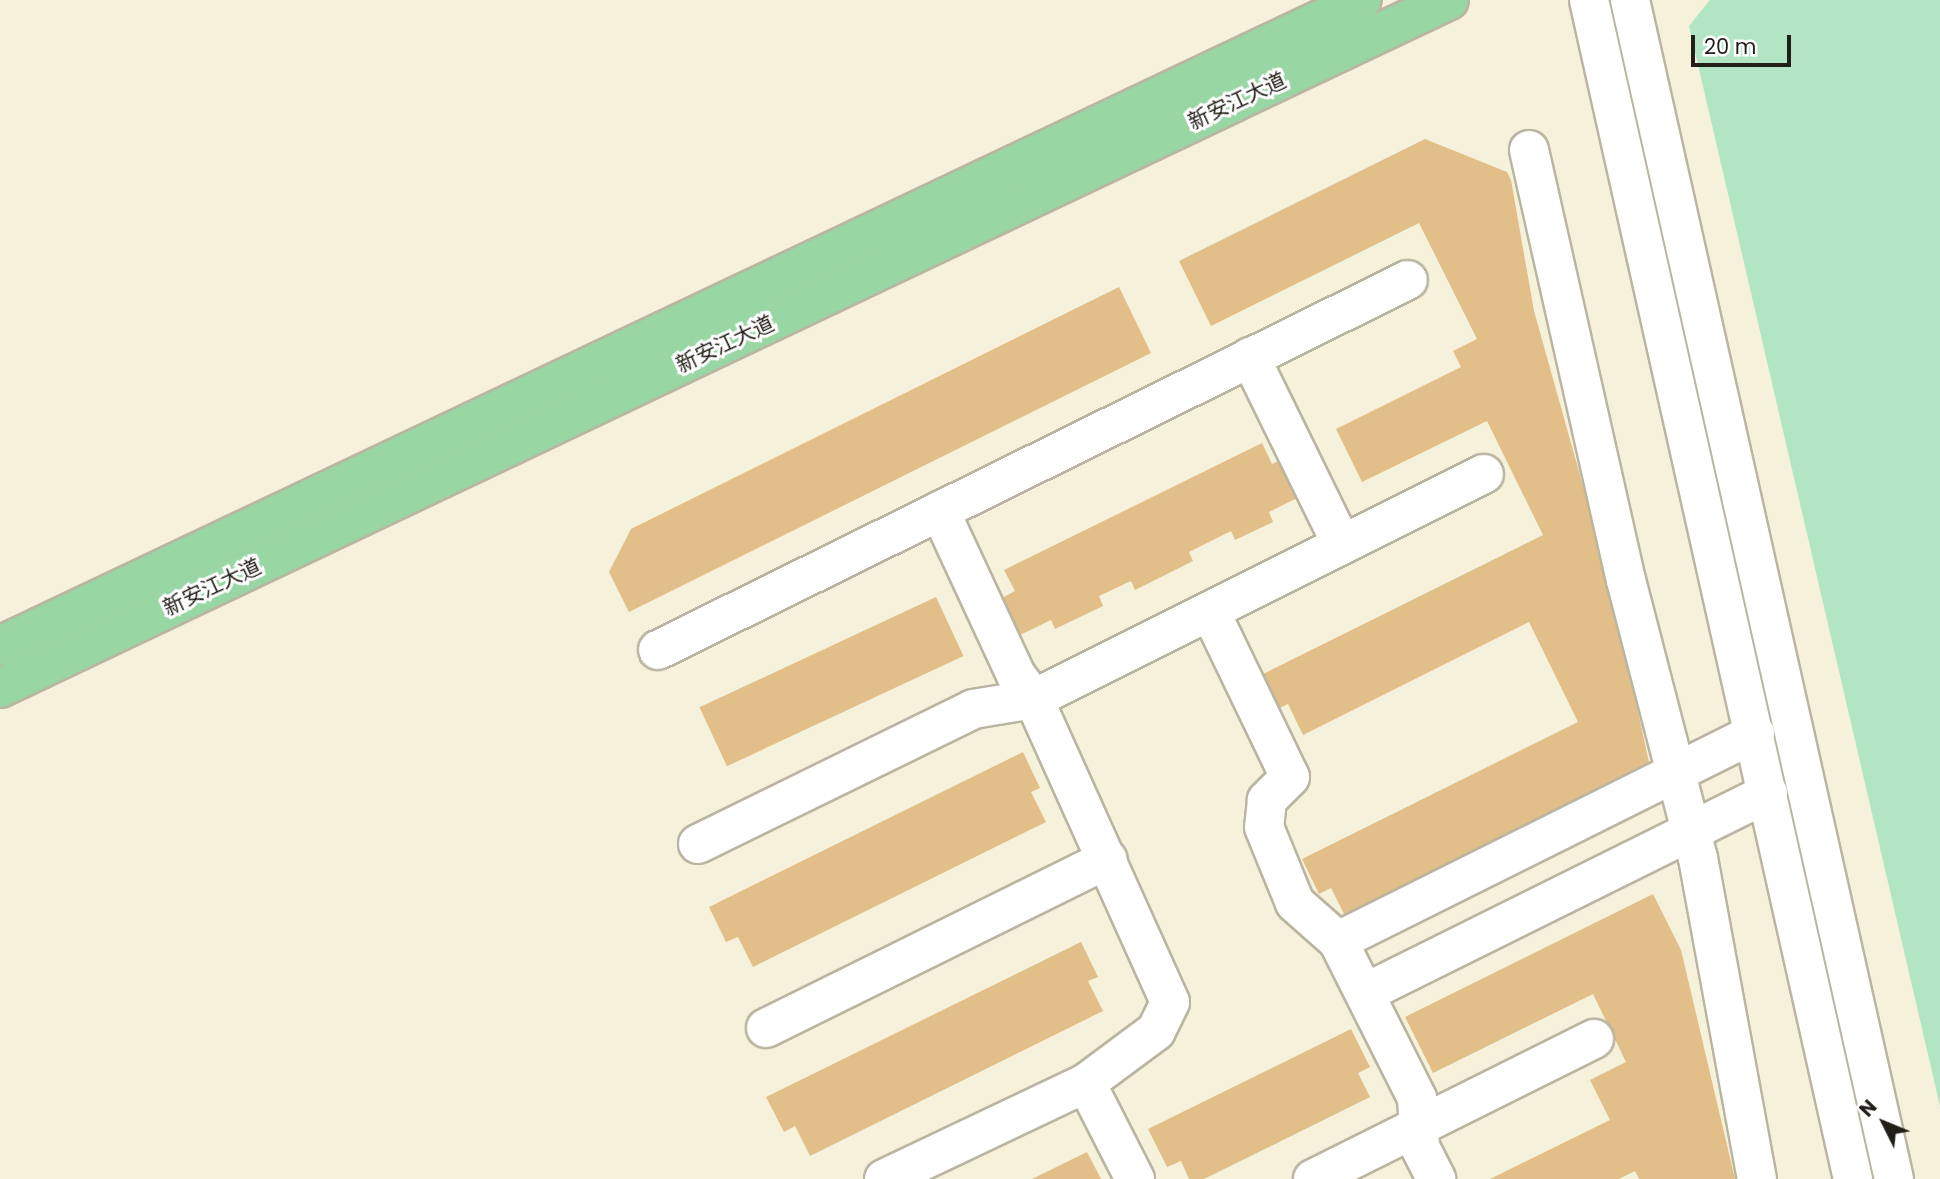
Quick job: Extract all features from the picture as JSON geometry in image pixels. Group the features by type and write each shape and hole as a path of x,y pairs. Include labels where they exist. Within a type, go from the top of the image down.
{"main road":[{"name":"新安江大道","path":"0,646 1362,0"},
{"name":"新安江大道","path":"0,688 1449,0"}],"street":[{"path":"1589,0 1853,1179"},
{"path":"1630,0 1894,1179"},
{"path":"1529,150 1691,831 1757,1179"},
{"path":"658,650 1408,280"},
{"path":"1250,358 1342,545"},
{"path":"698,845 973,709 1034,699 1484,474"},
{"path":"884,1179 1086,1083 1156,1031 1170,1002 1034,699 1016,675 940,511"},
{"path":"1209,611 1290,777 1267,800 1264,827 1295,903 1338,942 1417,1098 1420,1147 1436,1179"},
{"path":"1338,942 1755,733"},
{"path":"1365,993 1768,793"},
{"path":"766,1028 1108,859"},
{"path":"1312,1179 1594,1039"},
{"path":"1086,1083 1135,1179"}],"green space":[{"path":"1710,0 1940,0 1940,1106 1689,26"}],"building":[{"path":"1425,139 1507,172 1511,180 1534,311 1610,582 1650,767 1346,918 1331,888 1319,894 1302,859 1578,722 1529,622 1303,735 1288,704 1276,710 1259,676 1543,535 1487,421 1362,482 1336,429 1461,367 1453,351 1477,339 1419,223 1211,326 1179,261"},
{"path":"1119,287 1151,353 629,612 609,572 631,529"},
{"path":"1262,443 1272,464 1280,460 1299,497 1269,512 1273,522 1235,540 1231,531 1189,552 1193,561 1135,590 1131,581 1099,596 1103,606 1055,629 1051,620 1020,635 1002,598 1015,591 1004,570"},
{"path":"936,597 963,656 727,766 699,707"},
{"path":"1023,752 1040,788 1031,792 1046,822 753,967 738,937 726,942 709,907"},
{"path":"1653,894 1681,950 1735,1179 1639,1179 1635,1171 1619,1179 1490,1179 1610,1120 1590,1080 1626,1062 1593,994 1433,1073 1405,1017"},
{"path":"1081,942 1098,977 1088,981 1103,1011 810,1156 795,1126 784,1132 766,1097"},
{"path":"1351,1029 1370,1067 1358,1073 1370,1097 1204,1179 1189,1179 1181,1161 1167,1167 1148,1129"},
{"path":"1087,1152 1101,1179 1032,1179"}]}
